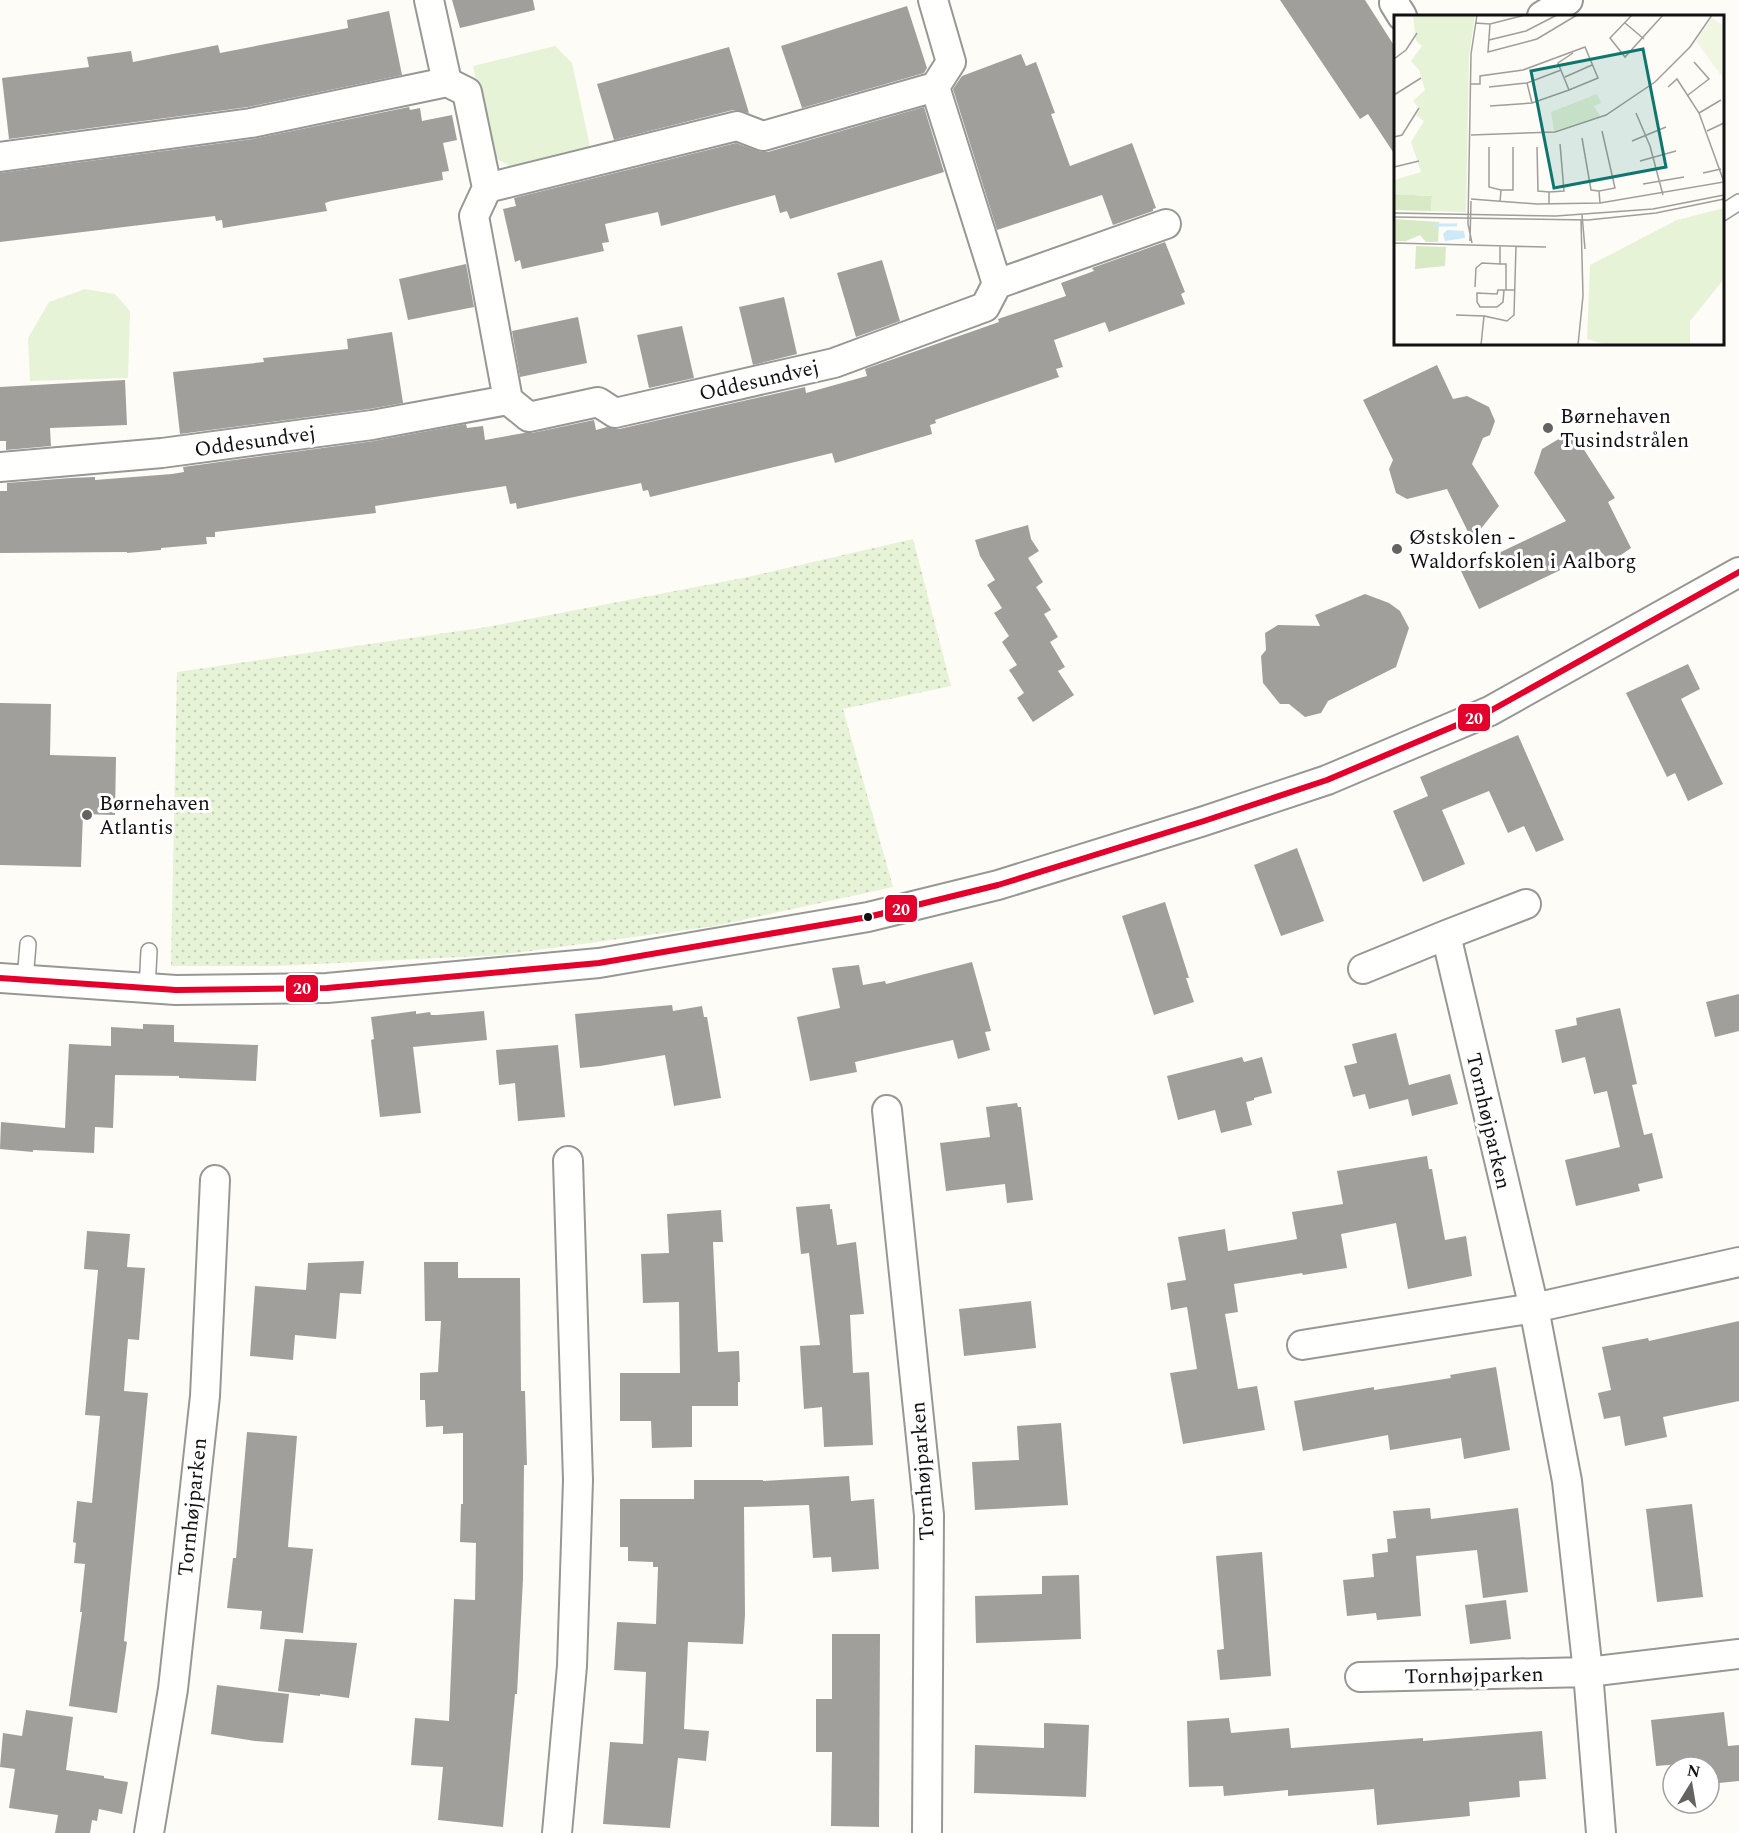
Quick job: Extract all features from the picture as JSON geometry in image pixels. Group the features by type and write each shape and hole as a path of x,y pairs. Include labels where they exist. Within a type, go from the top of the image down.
{"street":[{"path":"429,0 447,82"},
{"path":"487,188 737,126 763,136 935,87 951,62 933,0"},
{"path":"1395,0 1394,3 1401,15"},
{"path":"1544,15 1568,0"},
{"path":"0,157 250,123 447,82 466,92 487,188 474,216 508,400"},
{"path":"935,87 997,284 1166,224"},
{"name":"Oddesundvej","path":"0,468 174,452 372,425 508,400 529,417 598,402 615,413 834,363 985,307 997,284"},
{"path":"13,979 176,990 327,988 598,963 868,916 998,885 1328,780 1490,711 1739,572"},
{"path":"1363,969 1526,904"},
{"name":"Tornhøjparken","path":"1446,934 1534,1308 1567,1481 1588,1672 1601,1833"},
{"name":"Tornhøjparken","path":"887,1110 929,1515 927,1833"},
{"path":"557,1833 572,1666 578,1480 568,1161"},
{"name":"Tornhøjparken","path":"149,1833 173,1689 205,1396 215,1180"},
{"path":"1302,1345 1534,1308 1739,1262"},
{"name":"Tornhøjparken","path":"1360,1677 1588,1672 1739,1654"}],"lane":[{"path":"1724,212 1739,202"},
{"path":"13,979 28,944"},
{"path":"147,989 149,951"}],"green space":[{"path":"555,46 572,63 591,151 526,169 511,167 496,158 488,144 473,66"},
{"path":"85,289 115,294 130,311 128,378 30,381 28,338 49,302"},
{"path":"913,539 951,686 843,709 893,887 715,926 501,955 276,966 171,966 177,672 487,627 743,578"}],"building":[{"path":"452,0 533,0 535,10 460,28"},
{"path":"1280,0 1365,0 1394,45 1394,153 1368,114 1360,119"},
{"path":"907,6 927,68 924,73 802,108 781,46"},
{"path":"389,11 402,75 248,107 9,139 2,78 89,67 87,57 131,51 133,62 218,45 220,53 348,28 347,20"},
{"path":"729,47 749,113 733,110 614,140 597,84"},
{"path":"1021,54 1026,66 1036,62 1055,113 1051,114 1070,166 1132,143 1156,208 1153,211 1113,225 1102,195 997,230 953,89 962,76"},
{"path":"409,107 410,110 420,108 422,121 452,115 457,140 443,143 449,171 442,172 443,180 331,201 325,203 327,211 223,228 222,220 216,221 215,216 0,242 0,173 253,139"},
{"path":"924,107 944,172 790,219 787,211 780,213 775,195 661,226 658,212 605,224 609,242 602,243 604,251 522,269 520,260 515,262 503,209 516,206 514,198 736,143 761,152 768,152"},
{"path":"1165,242 1185,292 1181,294 1185,304 1109,332 1105,322 1054,340 1063,367 1056,369 1059,377 935,420 936,423 930,425 932,434 835,463 832,453 650,497 648,490 643,491 641,483 517,509 516,503 510,504 506,486 375,506 376,513 215,532 215,537 206,537 207,544 161,548 161,550 127,553 0,553 0,491 7,491 7,483 172,474 184,472 183,467 374,441 466,424 467,428 483,426 485,440 594,420 596,430 607,427 619,429 805,387 806,393 867,376 865,369 1066,296 1061,283 1094,271 1092,268"},
{"path":"882,260 900,321 856,337 837,273"},
{"path":"466,264 474,307 408,320 399,279"},
{"path":"784,297 797,354 753,365 739,307"},
{"path":"578,317 587,363 520,377 512,331"},
{"path":"682,326 694,378 649,388 637,335"},
{"path":"392,332 403,403 180,434 173,372 264,362 263,358 348,349 347,339"},
{"path":"1437,365 1453,399 1467,396 1489,407 1495,421 1490,435 1483,438 1472,464 1499,506 1472,540 1447,489 1407,499 1396,493 1389,469 1393,460 1363,400"},
{"path":"125,380 127,425 50,428 51,446 6,450 6,441 0,441 0,387"},
{"path":"1572,431 1615,498 1608,502 1631,548 1611,562 1600,551 1479,609 1461,571 1566,521 1534,473 1542,449"},
{"path":"1028,525 1031,539 1039,551 1028,558 1043,582 1036,587 1051,610 1044,614 1058,637 1050,642 1065,667 1058,671 1074,695 1033,722 1017,698 1024,693 1009,670 1017,665 1002,642 1009,636 994,613 1002,608 987,585 995,580 980,556 975,540"},
{"path":"1365,594 1389,603 1400,611 1409,628 1396,667 1328,701 1321,713 1305,717 1289,704 1280,704 1263,683 1261,656 1266,650 1265,633 1278,625 1320,626 1315,615"},
{"path":"1688,664 1700,689 1681,699 1723,784 1688,801 1675,773 1667,777 1626,693"},
{"path":"0,703 51,704 50,755 116,757 115,815 83,814 81,867 0,865"},
{"path":"1518,735 1564,840 1536,852 1524,826 1508,833 1489,791 1442,810 1465,864 1423,882 1393,811 1428,796 1420,777"},
{"path":"1297,848 1324,921 1281,936 1254,865"},
{"path":"1165,902 1189,978 1186,978 1194,1002 1154,1015 1122,916"},
{"path":"972,962 991,1031 985,1032 990,1050 958,1059 953,1040 855,1062 857,1072 810,1081 797,1017 840,1008 832,968 859,965 863,985 885,981 886,984"},
{"path":"1739,994 1739,1031 1715,1037 1706,1002"},
{"path":"672,1005 673,1011 702,1006 704,1017 707,1017 721,1098 674,1106 665,1055 580,1068 575,1014"},
{"path":"1620,1008 1637,1084 1632,1085 1644,1135 1652,1133 1663,1178 1638,1184 1640,1191 1576,1206 1565,1160 1620,1147 1607,1091 1594,1094 1585,1057 1562,1063 1555,1030 1577,1025 1576,1018"},
{"path":"416,1011 416,1014 430,1012 431,1015 437,1015 484,1011 487,1040 413,1047 421,1113 380,1117 371,1040 374,1039 371,1017"},
{"path":"143,1024 174,1025 174,1042 258,1045 256,1081 115,1075 113,1128 95,1127 94,1153 0,1149 1,1122 65,1128 69,1044 111,1046 111,1027 143,1029"},
{"path":"1396,1033 1409,1085 1450,1074 1458,1104 1412,1116 1408,1099 1369,1109 1365,1094 1353,1097 1344,1066 1357,1063 1352,1044"},
{"path":"558,1045 565,1117 518,1121 515,1083 499,1085 496,1050"},
{"path":"1242,1057 1244,1062 1262,1057 1272,1093 1246,1102 1252,1125 1221,1133 1215,1110 1178,1120 1167,1076"},
{"path":"1017,1103 1018,1107 1021,1107 1033,1200 1007,1203 1005,1184 946,1191 940,1143 990,1137 986,1107"},
{"path":"1427,1156 1429,1169 1432,1169 1445,1240 1466,1236 1472,1276 1408,1289 1396,1223 1341,1234 1347,1268 1234,1284 1238,1312 1225,1314 1238,1389 1257,1386 1265,1430 1183,1444 1170,1373 1197,1369 1187,1307 1171,1310 1167,1283 1186,1280 1178,1237 1225,1229 1228,1251 1297,1239 1292,1212 1343,1204 1337,1171"},
{"path":"830,1204 837,1245 856,1242 864,1314 850,1315 853,1373 869,1372 873,1445 824,1447 822,1407 804,1409 800,1346 820,1345 809,1253 801,1254 796,1207"},
{"path":"721,1210 723,1242 713,1242 718,1352 739,1351 738,1406 692,1406 692,1447 652,1448 651,1421 620,1421 620,1373 680,1373 679,1302 643,1303 641,1254 669,1253 667,1214"},
{"path":"87,1231 130,1234 127,1267 145,1268 139,1340 128,1339 124,1391 148,1393 124,1641 127,1642 117,1713 69,1706 82,1612 80,1612 85,1564 74,1563 76,1543 73,1542 77,1501 92,1503 100,1416 85,1415 98,1270 84,1269"},
{"path":"364,1261 361,1294 340,1293 336,1339 295,1335 293,1360 250,1356 255,1286 306,1290 308,1263"},
{"path":"424,1262 458,1262 458,1278 520,1278 521,1391 525,1391 527,1465 524,1465 523,1579 517,1694 515,1694 503,1827 438,1820 443,1767 411,1765 415,1718 449,1721 454,1599 475,1600 476,1543 460,1542 461,1504 463,1504 463,1433 443,1434 443,1426 426,1427 425,1400 420,1400 420,1373 438,1372 441,1321 425,1321"},
{"path":"1031,1301 1036,1348 964,1356 959,1309"},
{"path":"1739,1321 1739,1401 1663,1417 1667,1437 1625,1446 1620,1416 1604,1419 1598,1393 1611,1390 1602,1347 1648,1338 1649,1341"},
{"path":"1496,1367 1510,1450 1464,1459 1461,1438 1390,1450 1388,1435 1303,1451 1294,1401 1374,1387 1374,1390 1451,1378 1450,1375"},
{"path":"1061,1423 1068,1505 975,1510 972,1462 1019,1460 1017,1426"},
{"path":"247,1432 297,1436 288,1547 313,1549 303,1633 260,1629 262,1611 227,1608 233,1558 236,1558"},
{"path":"849,1476 851,1501 874,1499 879,1569 832,1572 831,1557 813,1558 809,1505 744,1507 743,1644 688,1642 684,1729 709,1731 706,1761 678,1758 670,1828 603,1824 610,1742 643,1744 646,1672 614,1670 617,1622 656,1624 658,1567 653,1567 653,1562 628,1561 628,1547 620,1547 620,1499 694,1499 694,1480 763,1481"},
{"path":"1692,1504 1703,1597 1657,1602 1646,1509"},
{"path":"1430,1508 1431,1519 1518,1508 1528,1592 1483,1598 1477,1550 1416,1556 1421,1616 1377,1620 1376,1613 1347,1616 1343,1580 1374,1577 1372,1554 1388,1552 1387,1539 1396,1538 1393,1511"},
{"path":"1262,1552 1271,1676 1220,1680 1217,1650 1224,1649 1216,1556"},
{"path":"1079,1575 1081,1639 976,1643 975,1596 1042,1594 1042,1576"},
{"path":"1506,1600 1511,1639 1470,1644 1465,1605"},
{"path":"832,1634 880,1634 879,1827 831,1826 832,1752 816,1752 816,1699 832,1699"},
{"path":"285,1639 357,1643 349,1698 278,1691"},
{"path":"217,1685 289,1694 283,1743 211,1734"},
{"path":"26,1710 73,1717 66,1770 128,1782 122,1814 99,1809 97,1821 92,1820 90,1833 55,1833 58,1815 9,1808 15,1769 0,1767 3,1733 22,1736"},
{"path":"1724,1712 1728,1746 1739,1745 1739,1781 1721,1783 1721,1755 1661,1755 1661,1766 1656,1766 1651,1720"},
{"path":"1229,1718 1231,1733 1289,1728 1291,1748 1423,1738 1423,1741 1542,1731 1546,1779 1519,1781 1520,1797 1469,1802 1470,1816 1377,1825 1374,1789 1288,1796 1288,1790 1224,1796 1223,1786 1189,1787 1187,1721"},
{"path":"1044,1723 1089,1725 1086,1797 974,1793 975,1745 1044,1748"}],"transit line":[{"name":"20","path":"0,978 176,990 327,988 599,963 868,917 998,885 1327,780 1490,711 1739,572"}],"place":[{"name":"Børnehaven Tusindstrålen","path":"1548,428"},
{"name":"Østskolen - Waldorfskolen i Aalborg","path":"1397,549"},
{"name":"Børnehaven Atlantis","path":"87,815"}]}
